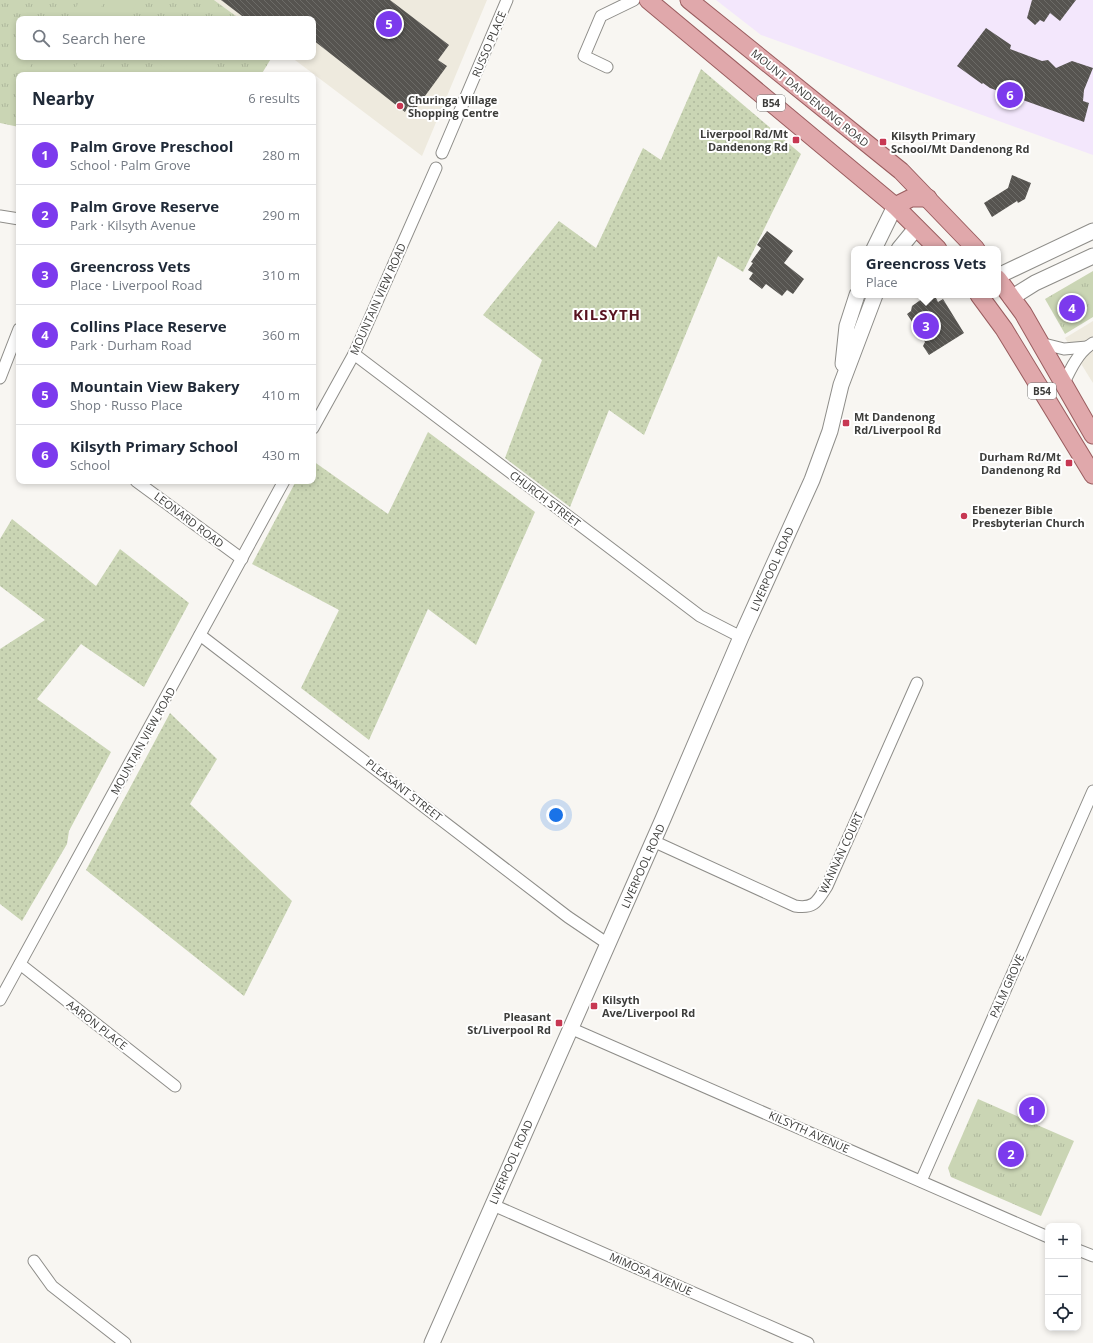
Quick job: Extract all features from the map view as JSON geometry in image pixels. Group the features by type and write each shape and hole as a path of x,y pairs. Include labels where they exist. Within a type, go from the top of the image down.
{"main road":[{"name":"B54","path":"648,0 895,206 935,246"},
{"name":"MOUNT DANDENONG ROAD","path":"689,0 901,171 973,246"},
{"path":"875,246 895,206 911,198 928,198 926,211 917,227 901,246"},
{"path":"1001,275 1093,231"},
{"path":"983,302 1011,298 1035,283 1093,256"},
{"name":"B54","path":"1001,283 1023,313 1063,386 1093,435"},
{"name":"LIVERPOOL ROAD","path":"842,385 847,326 856,298"},
{"name":"LIVERPOOL ROAD","path":"432,1343 608,944 741,637 812,480 830,431 842,385 874,298"},
{"name":"B54","path":"983,302 1004,328 1093,475"}],"street":[{"name":"RUSSO PLACE","path":"442,153 508,0"},
{"path":"607,67 584,56 601,16 634,0"},
{"name":"MOUNTAIN VIEW ROAD","path":"316,423 354,354 436,168"},
{"path":"0,216 16,219"},
{"path":"0,378 16,337"},
{"path":"1040,343 1064,349 1090,345"},
{"path":"1063,386 1071,368 1090,345"},
{"name":"CHURCH STREET","path":"354,354 700,616 741,637"},
{"name":"LEONARD ROAD","path":"140,484 242,559"},
{"name":"MOUNTAIN VIEW ROAD","path":"0,1000 282,484"},
{"name":"PLEASANT STREET","path":"200,635 568,917 608,944"},
{"name":"WANNAN COURT","path":"653,841 795,906 804,907 812,905 818,900 827,886 917,683"},
{"name":"PALM GROVE","path":"921,1181 1093,791"},
{"name":"AARON PLACE","path":"20,964 175,1086"},
{"name":"KILSYTH AVENUE","path":"570,1028 1045,1236"},
{"name":"MIMOSA AVENUE","path":"493,1205 808,1343"},
{"path":"1081,1251 1093,1256"},
{"path":"34,1261 52,1286 125,1343"}],"shaded area":[{"name":"Churinga Village Shopping Centre","path":"214,0 487,0 422,156 316,76 316,72 311,72 295,60 316,60 316,16 236,16"},
{"path":"716,0 1093,0 1093,155 761,35"},
{"path":"1093,321 1093,383 1065,338"}],"green space":[{"path":"0,0 214,0 236,16 16,16 16,60 270,60 263,72 16,72 16,126 0,123"},
{"path":"80,0 105,0 97,16 72,16"},
{"path":"114,0 138,0 130,16 105,16"},
{"path":"16,47 16,60 34,60 28,72 8,62"},
{"path":"48,60 73,60 67,72 42,72"},
{"path":"79,60 103,61 98,72 73,72"},
{"path":"157,60 182,60 176,72 156,62"},
{"path":"189,60 214,60 208,72 183,72"},
{"path":"701,69 801,154 743,272 718,256 644,435 609,410 570,507 505,458 542,360 483,315 559,221 596,248 643,148 661,160"},
{"path":"1093,271 1093,317 1065,334 1045,299"},
{"path":"428,432 535,512 476,645 428,609 369,740 301,688 339,610 252,564 294,484 316,484 316,463 388,514"},
{"path":"12,519 96,586 120,549 189,603 144,687 81,644 37,699 111,752 69,831 67,844 22,921 0,904 0,649 45,620 0,586 0,539"},
{"path":"170,713 217,759 190,804 292,901 244,996 86,870"},
{"path":"978,1099 1074,1141 1041,1216 951,1177 948,1168"}],"building":[{"path":"221,0 390,0 449,45 438,60 447,66 414,111 408,106 405,112 316,42 316,16 242,16"},
{"path":"1032,0 1076,0 1060,21 1050,13 1044,22 1040,20 1035,25 1027,18"},
{"path":"986,28 1011,45 1010,49 1042,61 1048,60 1056,68 1072,61 1093,68 1084,90 1083,101 1089,103 1084,122 990,88 957,66"},
{"path":"1012,175 1031,183 1025,199 1018,203 1017,201 992,217 984,203 1008,188"},
{"path":"767,231 793,251 784,263 804,279 793,294 787,290 782,296 766,284 762,289 749,279 753,273 748,270 753,263 751,262 761,248 757,245"},
{"path":"923,298 927,298 928,300 936,298 938,302 943,299 964,333 929,355 923,346 925,342 907,314 911,311 912,306"}],"place":[{"name":"Mountain View Bakery","path":"389,24"},
{"name":"Kilsyth Primary School","path":"1010,95"},
{"name":"Churinga Village Shopping Centre","path":"400,106"},
{"name":"Liverpool Rd/Mt Dandenong Rd","path":"796,140"},
{"name":"Kilsyth Primary School/Mt Dandenong Rd","path":"883,142"},
{"name":"Collins Place Reserve","path":"1072,308"},
{"name":"Greencross Vets","path":"926,326"},
{"name":"Mt Dandenong Rd/Liverpool Rd","path":"846,423"},
{"name":"Durham Rd/Mt Dandenong Rd","path":"1069,463"},
{"name":"Ebenezer Bible Presbyterian Church","path":"964,516"},
{"name":"Kilsyth Ave/Liverpool Rd","path":"594,1006"},
{"name":"Pleasant St/Liverpool Rd","path":"559,1023"},
{"name":"Palm Grove Preschool","path":"1032,1110"},
{"name":"Palm Grove Reserve","path":"1011,1154"}],"district":[{"name":"KILSYTH","path":"607,315"}]}
